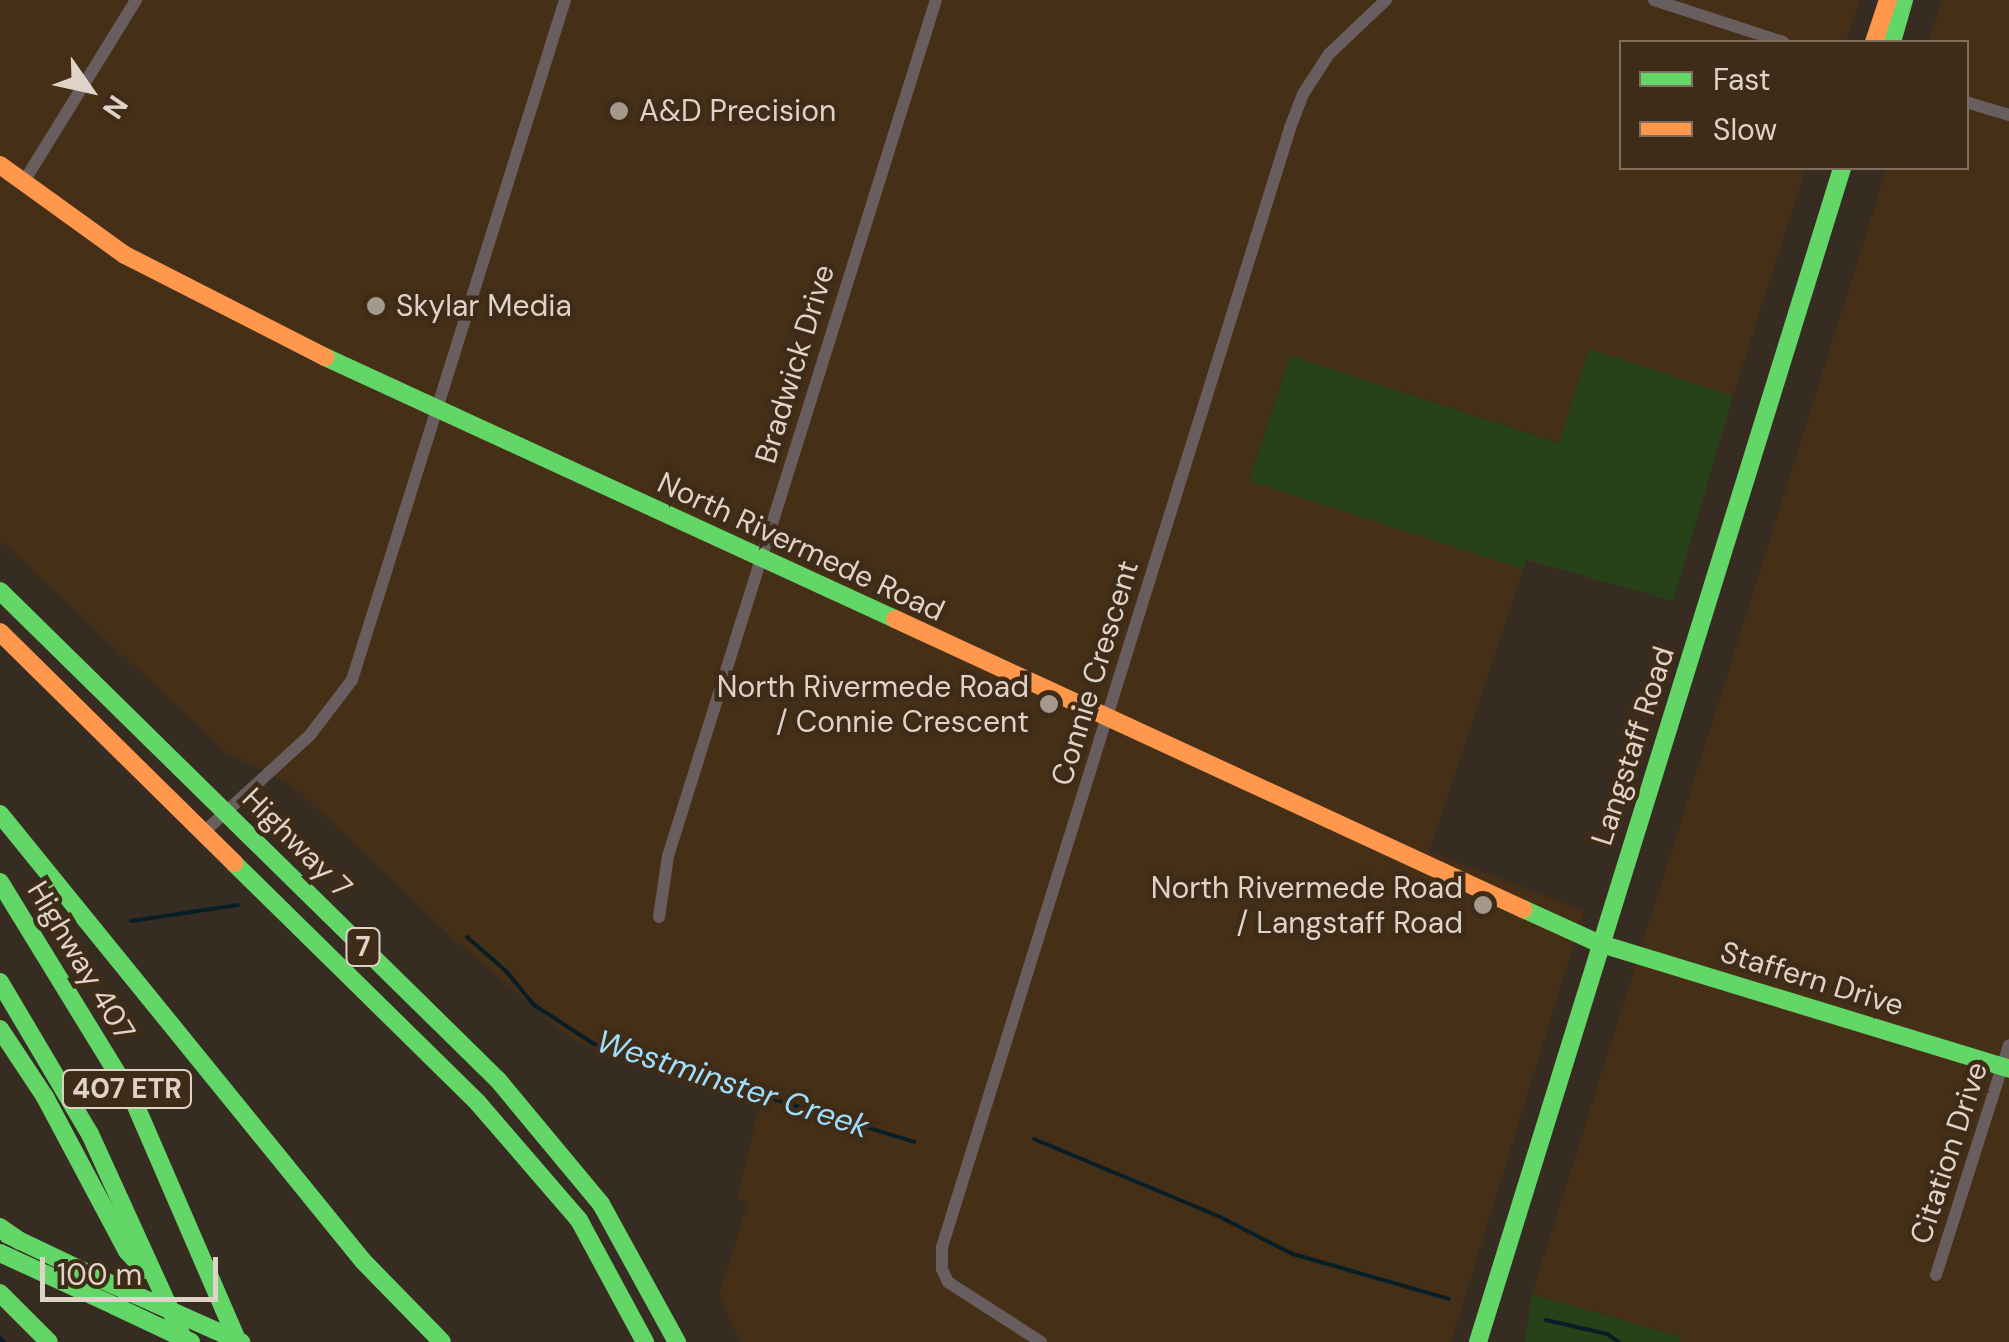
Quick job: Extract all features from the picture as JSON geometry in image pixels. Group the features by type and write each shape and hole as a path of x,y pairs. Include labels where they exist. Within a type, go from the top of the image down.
{"main road":[{"path":"1875,40 1888,0"},
{"path":"1893,40 1904,0"},
{"name":"North Rivermede Road","path":"0,166 125,255 198,296 760,560 1598,943"},
{"name":"Langstaff Road","path":"1478,1342 1598,943 1686,676 1841,170"},
{"name":"Highway 7","path":"0,592 498,1080 601,1204 677,1342"},
{"name":"Highway 7","path":"0,632 206,831 478,1104 579,1220 645,1342"},
{"path":"0,814 363,1262 442,1342"},
{"name":"Highway 407","path":"0,882 132,1097 242,1342"},
{"name":"Staffern Drive","path":"1598,943 2006,1068"},
{"name":"407 ETR","path":"0,982 90,1134 188,1342"},
{"path":"0,1029 45,1097 127,1250 162,1288"},
{"path":"0,1229 242,1342"},
{"path":"0,1253 188,1342"},
{"path":"0,1293 49,1342"}],"street":[{"path":"22,183 136,0"},
{"path":"206,831 310,735 352,680 440,411 565,0"},
{"name":"Bradwick Drive","path":"659,917 668,856 936,0"},
{"name":"Connie Crescent","path":"1041,1342 948,1282 942,1269 942,1247 1110,719 1197,422 1300,103 1329,54 1386,0"},
{"path":"1654,0 1777,40"},
{"path":"1969,103 2009,116"},
{"name":"Citation Drive","path":"1936,1276 2006,1068 2009,1045"}],"shaded area":[{"path":"0,0 1860,0 1847,40 1619,40 1619,170 1805,170 1733,396 1589,349 1560,443 1290,356 1249,480 1523,569 1429,851 1584,911 1451,1342 740,1342 719,1295 748,1202 737,1198 761,1098 574,1041 455,940 292,785 227,753 0,540"},
{"path":"1942,0 2009,0 2009,1342 1681,1342 1678,1336 1532,1294 1886,170 1969,170 1969,40 1929,40"}],"green space":[{"path":"1589,349 1733,396 1673,601 1527,560 1523,569 1249,481 1290,356 1559,443"},
{"path":"1532,1294 1678,1336 1681,1342 1525,1342"}],"waterway":[{"name":"Westminster Creek","path":"131,921 238,905"},
{"name":"Westminster Creek","path":"467,937 506,971 534,1005 594,1044 914,1142"},
{"name":"Westminster Creek","path":"1034,1139 1216,1215 1293,1254 1449,1299"},
{"name":"Westminster Creek","path":"1546,1320 1607,1334 1619,1342"},
{"path":"0,1338 4,1342"}],"traffic: fast":[{"path":"1893,40 1904,0"},
{"path":"1478,1342 1841,170"},
{"path":"325,357 895,619"},
{"path":"0,591 498,1080 601,1204 677,1342"},
{"path":"0,814 363,1261 442,1342"},
{"path":"234,863 478,1103 579,1220 645,1342"},
{"path":"0,882 132,1097 238,1342"},
{"path":"1523,909 1598,943 2009,1069"},
{"path":"0,982 90,1134 185,1342"},
{"path":"0,1029 45,1097 127,1251 145,1270"},
{"path":"0,1227 20,1241"},
{"path":"8,1235 98,1278"},
{"path":"0,1253 115,1306"},
{"path":"98,1278 241,1342"},
{"path":"0,1293 49,1342"},
{"path":"115,1306 191,1342"}],"traffic: slow":[{"path":"1875,40 1888,0"},
{"path":"0,165 125,255 325,357"},
{"path":"895,619 1523,909"},
{"path":"0,632 234,863"}],"place":[{"name":"A&D Precision","path":"619,111"},
{"name":"Skylar Media","path":"376,306"},
{"name":"North Rivermede Road / Connie Crescent","path":"1049,704"},
{"name":"North Rivermede Road / Langstaff Road","path":"1483,905"}]}
